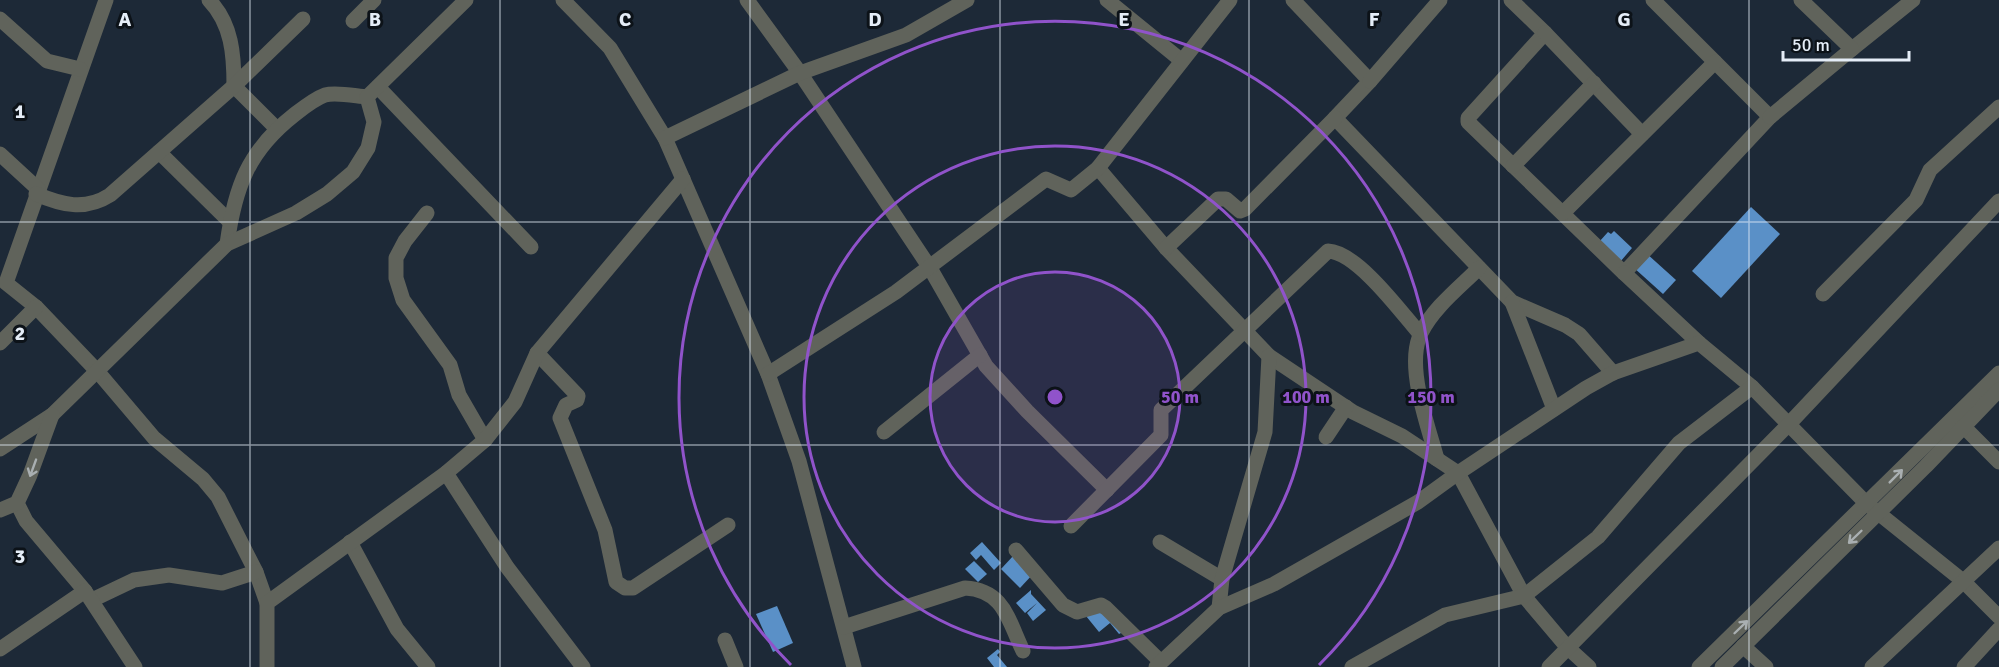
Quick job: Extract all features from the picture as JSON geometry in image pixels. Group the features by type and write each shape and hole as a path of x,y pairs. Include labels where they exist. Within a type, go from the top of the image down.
{"street":[{"path":"106,0 3,282 36,307 98,372 154,438 203,479 218,497 256,572 267,603 267,667"},
{"path":"209,0 225,22 230,36 234,86 277,129"},
{"path":"353,21 374,0"},
{"path":"227,244 230,222 246,171 261,144 306,106 326,94 372,92 466,0"},
{"path":"563,0 610,48 665,138 683,179 768,374 800,461 854,667"},
{"path":"747,0 800,73 930,268 980,355 1026,411 1107,490"},
{"path":"665,138 800,73 906,35 967,0"},
{"path":"1107,0 1182,62"},
{"path":"768,374 930,268 1046,178 1071,190 1098,168 1230,0"},
{"path":"1293,0 1370,81"},
{"path":"1511,0 1642,134"},
{"path":"1653,0 1770,117"},
{"path":"1801,0 1852,49"},
{"path":"1624,273 1770,117 1913,0"},
{"path":"1166,248 1218,199 1226,199 1240,211 1245,209 1370,81 1435,2"},
{"path":"0,154 37,191 57,203 76,206 98,203 234,86 303,19"},
{"path":"0,20 47,61 80,69"},
{"path":"1545,33 1468,118 1471,125 1699,343 1752,387 1873,509 1963,581 1999,617"},
{"path":"1563,213 1715,62"},
{"path":"1513,166 1594,83"},
{"path":"0,449 52,415 227,244 296,213 327,194 352,172 368,148 374,122 372,92"},
{"path":"372,92 531,248"},
{"path":"1823,294 1916,200 1930,170 1999,107"},
{"path":"1335,118 1512,302 1565,325 1579,334 1613,373"},
{"path":"159,152 230,222"},
{"path":"1098,168 1166,248 1269,356 1346,407 1402,436 1458,472 1524,596 1567,647 1589,667"},
{"path":"267,603 446,474 485,440 515,402 537,353 683,179"},
{"path":"1548,667 1788,425 1999,201"},
{"path":"428,213 400,249 396,258 396,278 404,300 450,365 459,395 485,440"},
{"path":"1071,526 1161,435 1161,410 1246,332 1328,251 1337,252 1354,262 1420,334"},
{"path":"1437,459 1419,393 1415,363 1420,334 1439,309 1479,268"},
{"path":"1512,302 1554,409"},
{"path":"0,342 36,307"},
{"path":"1016,550 1063,605 1077,612 1101,605 1106,608 1159,665 1219,608 1274,584 1408,508 1458,472 1613,373 1699,343"},
{"path":"537,353 578,396 577,400 566,405 560,418 605,531 616,582 625,588 633,588 728,525"},
{"path":"884,432 980,355"},
{"path":"1219,608 1222,579 1265,432 1269,356"},
{"path":"1722,667 1999,373"},
{"path":"1352,667 1445,615 1524,596 1598,537 1679,443 1752,387"},
{"path":"1699,667 1964,427 1999,390"},
{"path":"1326,437 1346,407"},
{"path":"0,510 17,503 52,415"},
{"path":"1964,427 1999,462"},
{"path":"446,474 507,567 583,667"},
{"path":"17,503 26,521 88,596 135,667"},
{"path":"350,542 397,629 428,667"},
{"path":"1160,542 1222,579"},
{"path":"1872,667 1999,548"},
{"path":"0,649 88,596 134,580 169,575 222,583 256,572"},
{"path":"844,627 965,588 982,589 1000,604 1023,651"},
{"path":"1964,667 1999,629"},
{"path":"725,640 736,667"},
{"path":"1743,646 1766,667"}],"building":[{"path":"1751,207 1780,234 1721,298 1692,271"},
{"path":"1614,231 1632,248 1620,262 1599,242 1608,232 1611,234"},
{"path":"1646,253 1676,280 1663,294 1633,267"},
{"path":"982,542 1001,563 994,570 981,555 976,560 970,553"},
{"path":"1014,555 1033,574 1020,588 1001,569"},
{"path":"974,561 987,574 978,582 965,569"},
{"path":"1031,590 1031,594 1046,610 1033,621 1027,613 1037,603 1025,613 1016,603"},
{"path":"777,606 793,643 773,652 756,614"},
{"path":"1102,607 1123,632 1119,634 1110,623 1099,632 1086,616"},
{"path":"998,649 1000,652 997,655 1007,667 994,667 987,658"}]}
